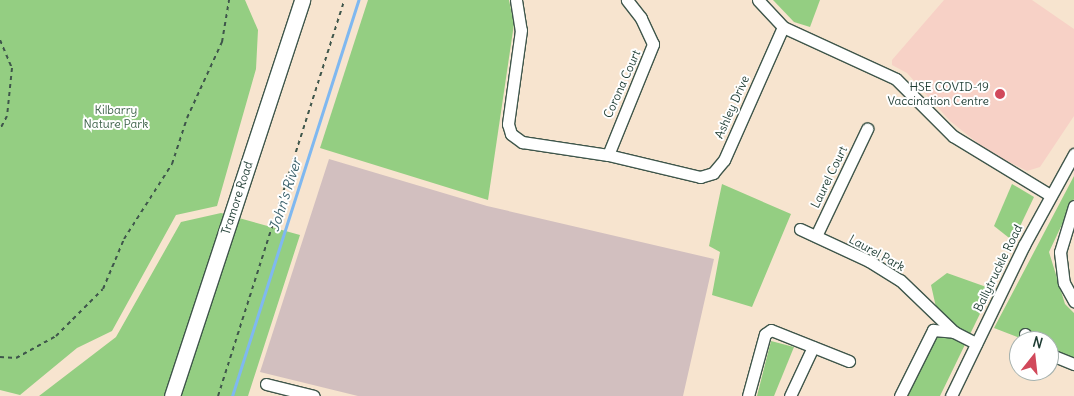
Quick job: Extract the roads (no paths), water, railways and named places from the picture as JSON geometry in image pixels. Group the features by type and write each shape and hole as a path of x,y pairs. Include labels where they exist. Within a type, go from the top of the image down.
{"main road":[{"name":"Tramore Road","path":"172,396 302,0"}],"street":[{"name":"Ashley Drive","path":"516,0 521,30 508,124 511,134 522,142 608,155 700,177 713,173 724,160 783,27"},
{"name":"Corona Court","path":"608,155 653,44 641,18 627,0"},
{"path":"758,0 783,27 896,79 953,136 1050,195"},
{"name":"Laurel Court","path":"816,236 867,129"},
{"name":"Ballytruckle Road","path":"951,396 1050,195 1074,154"},
{"path":"1074,206 1060,252 1064,283 1074,301"},
{"name":"Laurel Park","path":"800,229 869,261 900,280 954,332"},
{"path":"748,396 765,334 771,330 849,360"},
{"name":"Laurel Park","path":"900,396 933,330 954,332 976,342"},
{"path":"790,396 813,347"},
{"path":"1059,358 1074,364"},
{"path":"266,384 314,396"}],"waterway":[{"name":"John's River","path":"232,396 358,0"}],"place":[{"name":"HSE COVID-19 Vaccination Centre","path":"1000,94"}],"park label":[{"name":"Kilbarry Nature Park","path":"116,117"}]}
